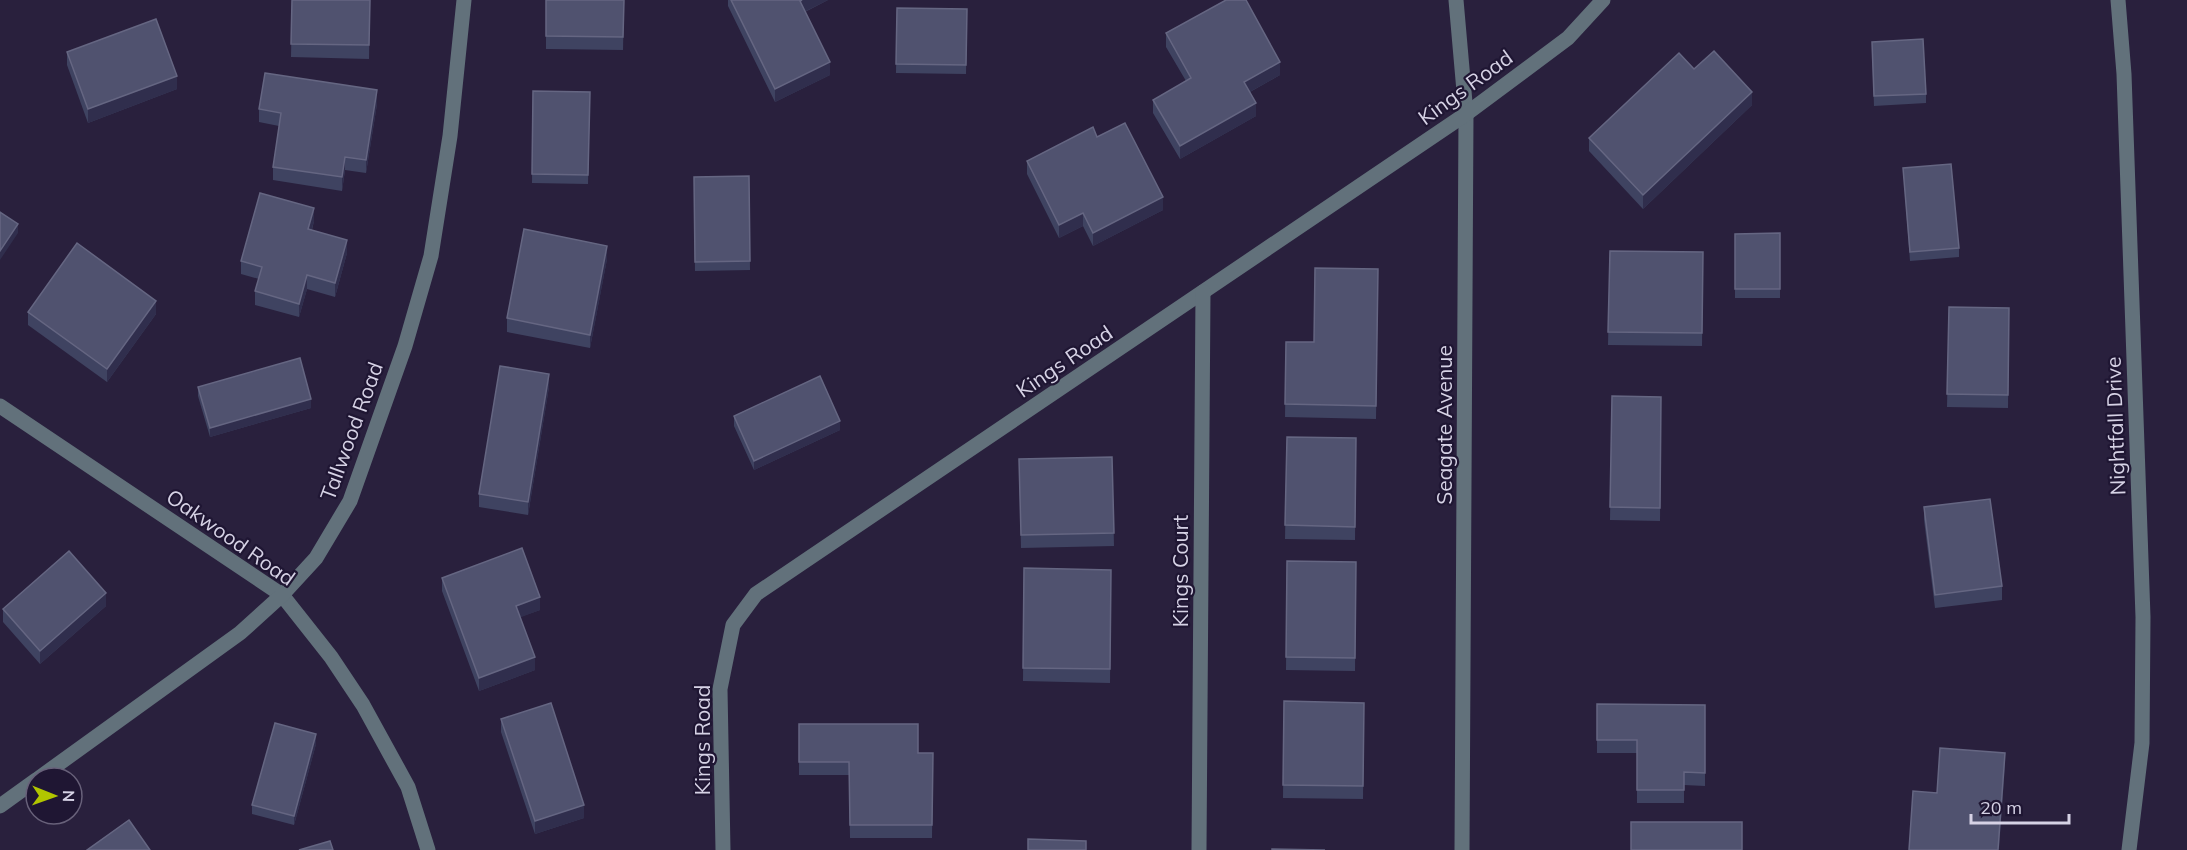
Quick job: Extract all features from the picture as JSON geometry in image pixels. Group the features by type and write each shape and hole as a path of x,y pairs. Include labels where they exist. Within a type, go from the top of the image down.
{"street":[{"name":"Tallwood Road","path":"55,766 240,633 282,595 316,558 350,501 405,346 431,256 450,136 464,0"},
{"name":"Seagate Avenue","path":"1456,0 1466,114 1462,850"},
{"name":"Kings Road","path":"723,850 720,689 733,625 756,594 1466,114 1568,38 1603,0"},
{"name":"Nightfall Drive","path":"2118,0 2124,74 2143,617 2142,742 2129,850"},
{"name":"Kings Court","path":"1199,850 1203,292"},
{"name":"Oakwood Road","path":"0,406 282,595 331,657 363,705 408,787 428,850"},
{"name":"Tallwood Road","path":"0,806 24,788"}],"building":[{"path":"292,0 370,0 369,45 291,44"},
{"path":"546,0 624,0 623,37 546,36"},
{"path":"731,0 802,0 800,1 830,62 775,89"},
{"path":"1226,0 1246,0 1280,62 1244,82 1256,103 1180,146 1153,100 1191,78 1166,33"},
{"path":"897,8 967,9 966,65 896,64"},
{"path":"156,19 177,76 88,109 67,52"},
{"path":"1923,39 1926,94 1874,96 1872,42"},
{"path":"1714,51 1752,92 1643,195 1589,138 1679,53 1694,69"},
{"path":"265,73 377,90 366,160 345,157 342,177 273,167 281,113 259,109"},
{"path":"533,91 590,92 588,175 532,174"},
{"path":"1125,123 1163,197 1093,233 1083,213 1059,225 1027,161 1093,127 1097,137"},
{"path":"1951,164 1959,248 1910,252 1903,168"},
{"path":"749,176 750,261 695,262 694,177"},
{"path":"260,193 314,208 308,229 347,240 335,283 307,275 299,304 255,291 262,267 241,261"},
{"path":"0,212 18,224 0,251"},
{"path":"524,229 607,246 590,335 507,318"},
{"path":"1780,233 1780,289 1735,289 1735,234"},
{"path":"77,243 156,301 107,369 28,312"},
{"path":"1610,251 1703,252 1702,333 1608,332"},
{"path":"1315,268 1378,269 1376,406 1285,404 1286,342 1314,342"},
{"path":"1949,307 2009,308 2008,395 1947,394"},
{"path":"300,358 311,399 210,428 198,387"},
{"path":"500,366 549,374 528,502 479,494"},
{"path":"820,376 840,421 754,461 734,416"},
{"path":"1612,396 1661,397 1660,508 1610,507"},
{"path":"1287,437 1356,438 1355,527 1285,525"},
{"path":"1112,457 1114,533 1021,535 1019,459"},
{"path":"1990,499 2002,586 1935,595 1924,507"},
{"path":"522,548 540,597 516,606 535,657 479,678 442,578"},
{"path":"69,551 106,593 40,651 3,609"},
{"path":"1287,561 1356,562 1355,658 1286,657"},
{"path":"1024,568 1111,570 1110,669 1023,668"},
{"path":"1284,701 1364,703 1363,786 1283,785"},
{"path":"551,703 584,805 535,821 501,719"},
{"path":"1597,704 1705,705 1705,773 1684,772 1684,790 1637,790 1637,740 1597,740"},
{"path":"275,723 316,734 294,816 252,805"},
{"path":"799,724 918,724 918,753 933,753 932,825 850,825 849,762 799,762"},
{"path":"1940,748 2005,753 1998,850 1909,850 1913,791 1937,793"},
{"path":"129,820 150,850 87,850"},
{"path":"1631,822 1742,822 1742,850 1631,850"},
{"path":"1028,839 1086,841 1086,850 1028,850"},
{"path":"330,841 333,850 299,850"},
{"path":"1272,849 1325,850 1272,850"}]}
